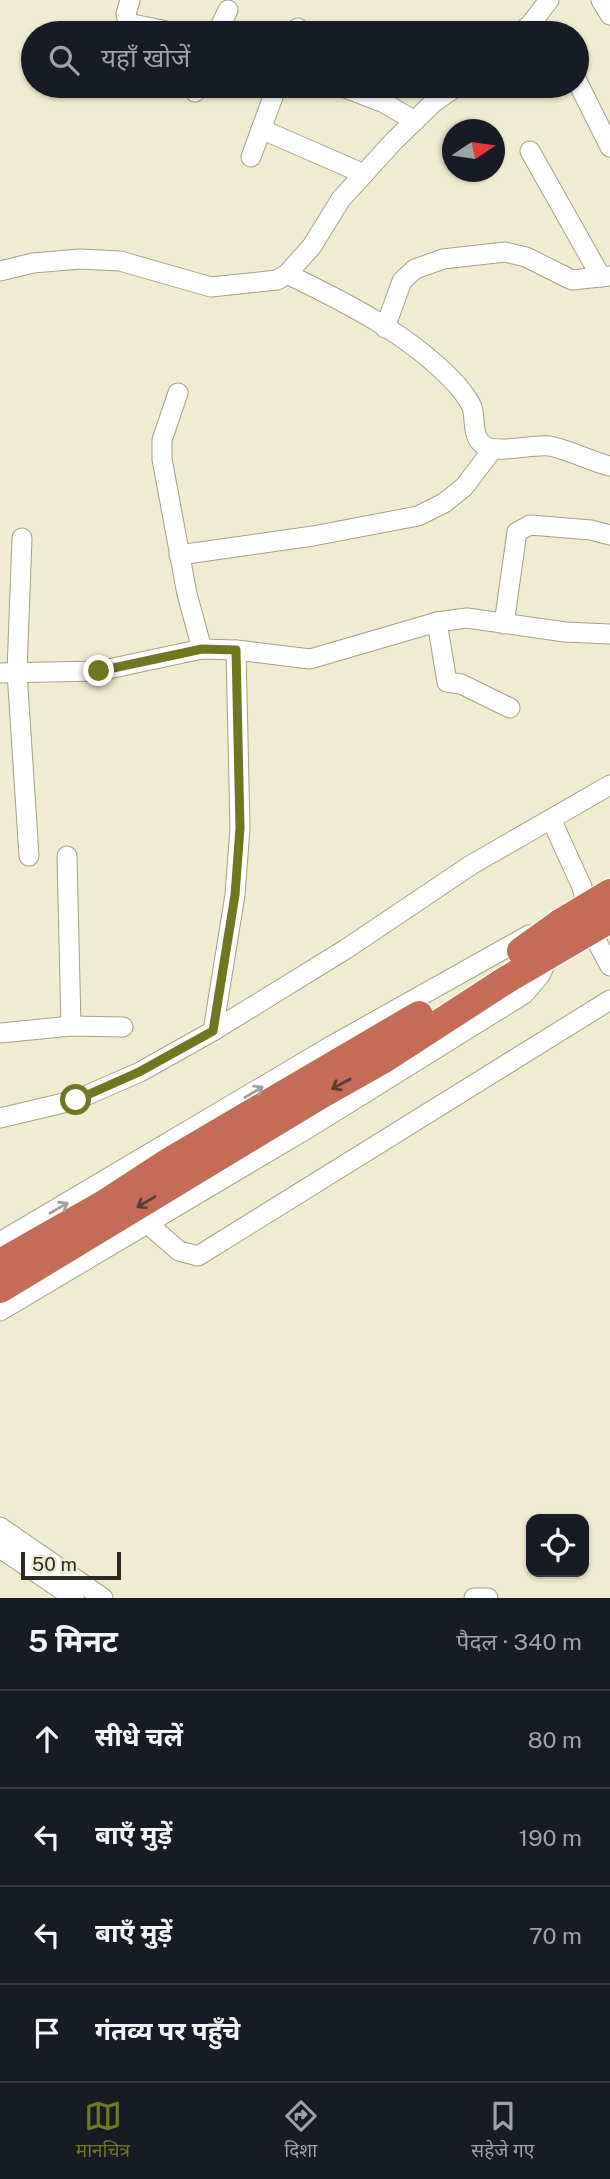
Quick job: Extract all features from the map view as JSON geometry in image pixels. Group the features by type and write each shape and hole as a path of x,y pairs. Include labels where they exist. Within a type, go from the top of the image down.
{"highway":[{"path":"0,1263 408,1022 506,979 549,954 599,919"},
{"path":"0,1289 384,1059 456,1002 599,919"}],"street":[{"path":"127,21 125,14 130,0"},
{"path":"536,21 549,0"},
{"path":"601,0 610,15"},
{"path":"223,21 228,10"},
{"path":"251,157 273,98"},
{"path":"371,98 415,121"},
{"path":"0,271 33,263 80,258 120,261 211,287 270,283 287,274 312,246 341,199 363,174 415,121 443,98"},
{"path":"586,98 610,147"},
{"path":"261,129 363,174"},
{"path":"385,328 402,281 415,269 443,259 505,252 526,257 572,280 605,276 530,151"},
{"path":"287,274 333,296 385,328 441,368 472,406 477,437 483,445 493,449 550,446 610,466"},
{"path":"178,393 162,440 162,450 179,555 202,649"},
{"path":"179,555 313,536 418,516 444,503 464,487 493,449"},
{"path":"504,624 517,532 530,525 591,530 610,535"},
{"path":"22,538 8,672 29,856"},
{"path":"8,672 99,671 202,649 236,650 310,659 437,622 467,618 565,632 610,634"},
{"path":"437,622 447,682 461,684 510,708"},
{"path":"213,1031 235,895 240,828 236,650"},
{"path":"0,1118 76,1100 139,1072 213,1031 346,949 471,866 610,785"},
{"path":"551,819 599,919 610,966"},
{"path":"67,856 71,1026"},
{"path":"599,919 610,882"},
{"path":"0,1242 331,1046 518,942 599,919"},
{"path":"0,1311 310,1128 524,994 541,974 549,954"},
{"path":"148,1224 179,1251 198,1256 610,1000"},
{"path":"0,1033 71,1026 123,1027"},
{"path":"0,1527 103,1598"},
{"path":"0,1548 74,1598"},
{"path":"474,1598 488,1598"}],"route":[{"path":"76,1100 139,1072 213,1031 235,895 240,828 236,650 202,649 99,671"}]}
